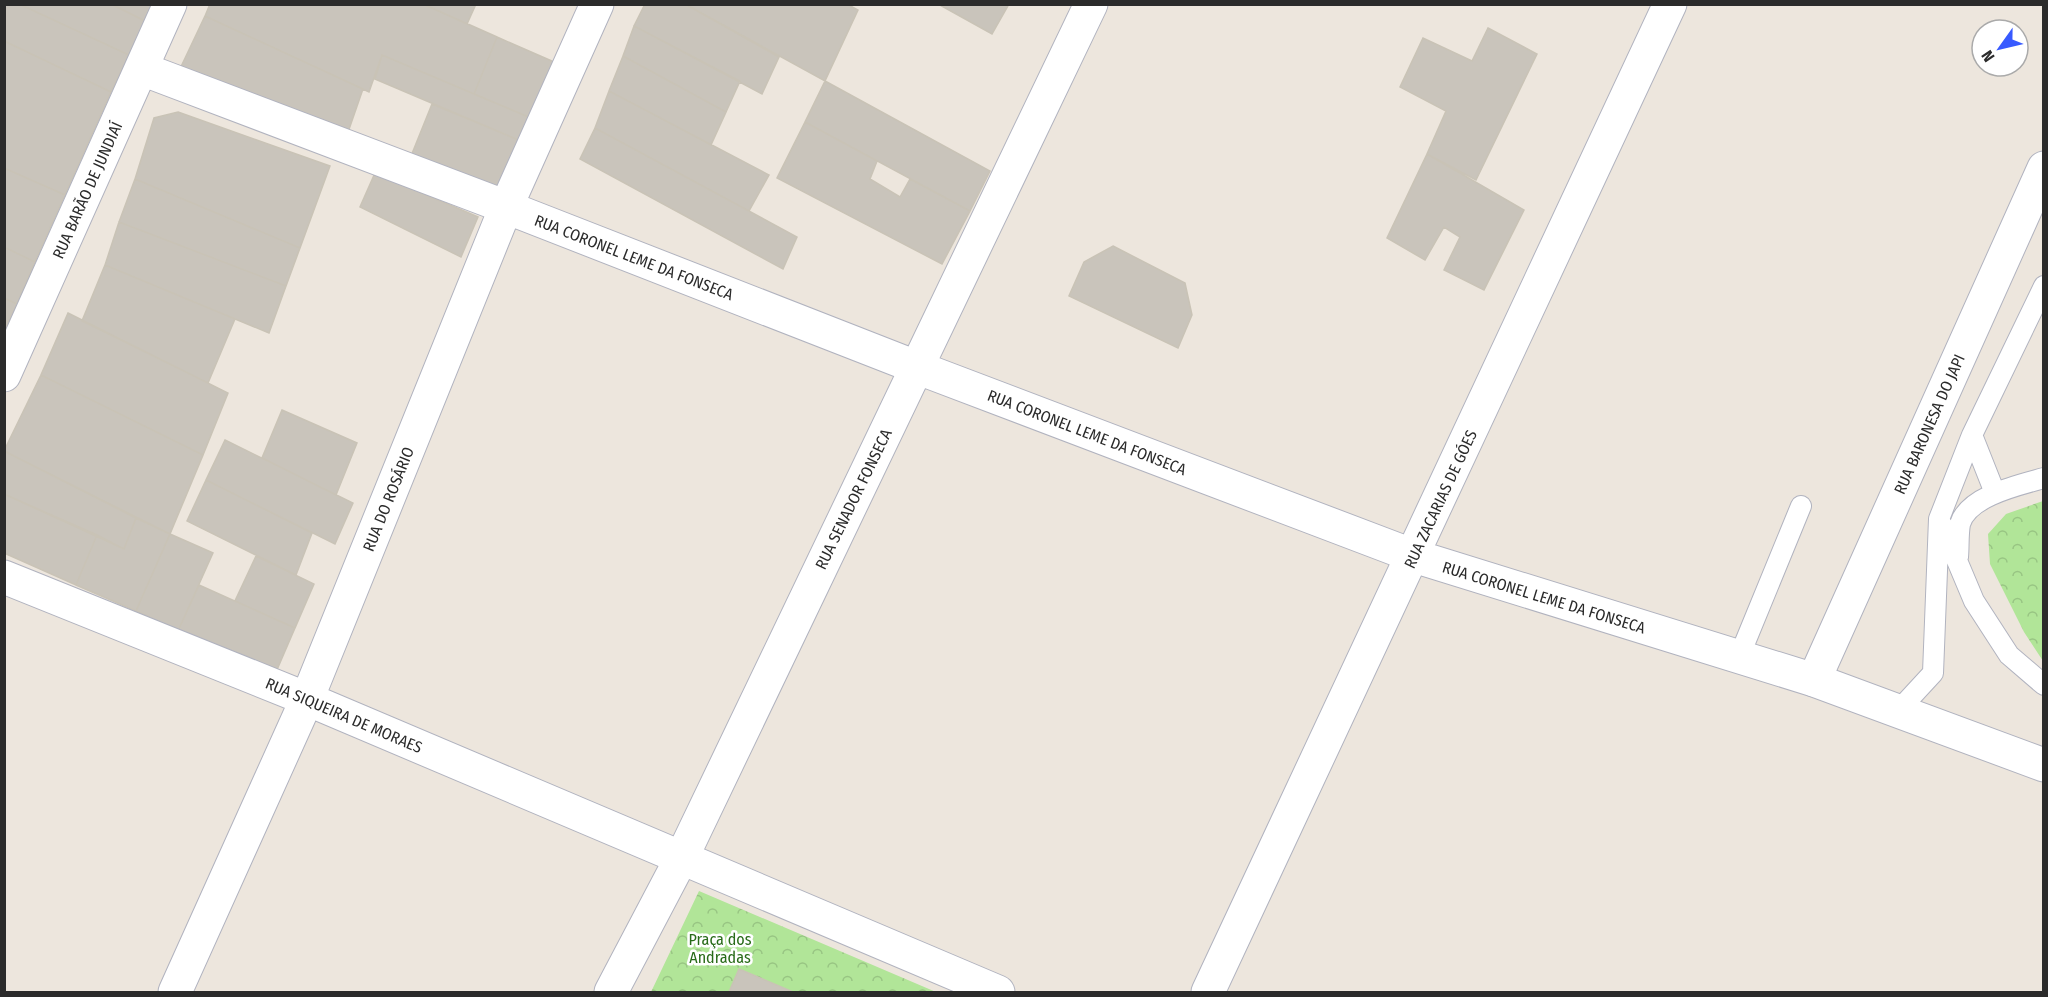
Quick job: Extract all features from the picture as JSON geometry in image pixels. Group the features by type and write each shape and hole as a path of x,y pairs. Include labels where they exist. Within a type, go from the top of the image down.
{"street":[{"name":"RUA BARÃO DE JUNDIAÍ","path":"4,375 170,4"},
{"name":"RUA DO ROSÁRIO","path":"175,993 307,699 506,207 597,4"},
{"name":"RUA SENADOR FONSECA","path":"611,993 682,857 1091,4"},
{"name":"RUA ZACARIAS DE GÓES","path":"1208,993 1670,4"},
{"name":"RUA CORONEL LEME DA FONSECA","path":"142,69 1414,556 1814,680 2043,765"},
{"name":"RUA BARONESA DO JAPI","path":"1814,680 2043,168"},
{"name":"RUA SIQUEIRA DE MORAES","path":"4,577 307,699 998,993"}],"lane":[{"path":"1897,711 1933,673 1939,519 1972,435 2043,286"},
{"path":"1972,435 1995,493"},
{"path":"1958,560 1960,523 1976,504 1995,493 2043,478"},
{"path":"1739,657 1801,506"},
{"path":"1939,519 1974,601 2009,655 2043,685"}],"green space":[{"path":"2044,501 2043,661 2024,632 1990,564 1988,534 2006,514"},
{"name":"Praça dos Andradas","path":"699,891 936,992 651,992"}],"building":[{"path":"4,4 19,4 129,55 111,92 4,41"},
{"path":"19,4 111,4 145,21 129,55"},
{"path":"111,4 153,4 145,21"},
{"path":"210,4 423,4 497,37 474,94 382,55 369,92 205,16"},
{"path":"423,4 476,4 467,24"},
{"path":"645,4 685,4 779,57 762,94 634,26"},
{"path":"685,4 847,4 858,10 825,81"},
{"path":"938,4 1009,4 992,34"},
{"path":"205,16 363,89 346,138 178,73"},
{"path":"634,26 740,81 726,112 623,56"},
{"path":"1488,28 1537,54 1476,180 1427,154 1446,111 1400,87 1423,38 1472,61"},
{"path":"497,37 554,62 531,118 474,94"},
{"path":"4,41 111,92 65,195 4,168"},
{"path":"382,55 531,118 521,141 375,79"},
{"path":"623,56 726,112 711,145 609,91"},
{"path":"825,81 990,171 970,211 805,122"},
{"path":"609,91 769,175 749,211 595,128"},
{"path":"432,104 521,141 500,192 411,156"},
{"path":"178,112 330,166 300,248 135,179 154,118"},
{"path":"805,122 877,161 870,179 900,197 910,179 970,211 942,264 777,178"},
{"path":"595,128 797,237 783,269 580,159"},
{"path":"1427,154 1524,210 1484,290 1444,270 1460,237 1444,227 1425,260 1387,238"},
{"path":"4,168 65,195 35,262 4,247"},
{"path":"375,173 478,217 461,257 360,207"},
{"path":"135,179 300,248 286,286 119,222"},
{"path":"119,222 286,286 269,333 105,265"},
{"path":"1113,246 1185,283 1192,315 1178,348 1069,296 1084,262"},
{"path":"4,247 35,262 17,304 4,298"},
{"path":"105,265 235,319 208,383 82,321"},
{"path":"4,298 17,304 4,331"},
{"path":"68,313 228,393 203,455 41,375"},
{"path":"41,375 203,455 170,534 4,451"},
{"path":"282,410 357,443 336,495 262,458"},
{"path":"225,440 353,503 335,544 206,480"},
{"path":"4,451 136,518 124,549 4,494"},
{"path":"206,480 312,533 296,575 187,521"},
{"path":"4,494 97,535 76,585 4,553"},
{"path":"136,518 170,534 136,611 76,585 97,535 124,549"},
{"path":"170,534 213,553 178,631 136,611"},
{"path":"256,556 314,584 295,628 235,601"},
{"path":"199,585 295,628 276,672 178,631"},
{"path":"739,969 793,992 729,992"}]}
